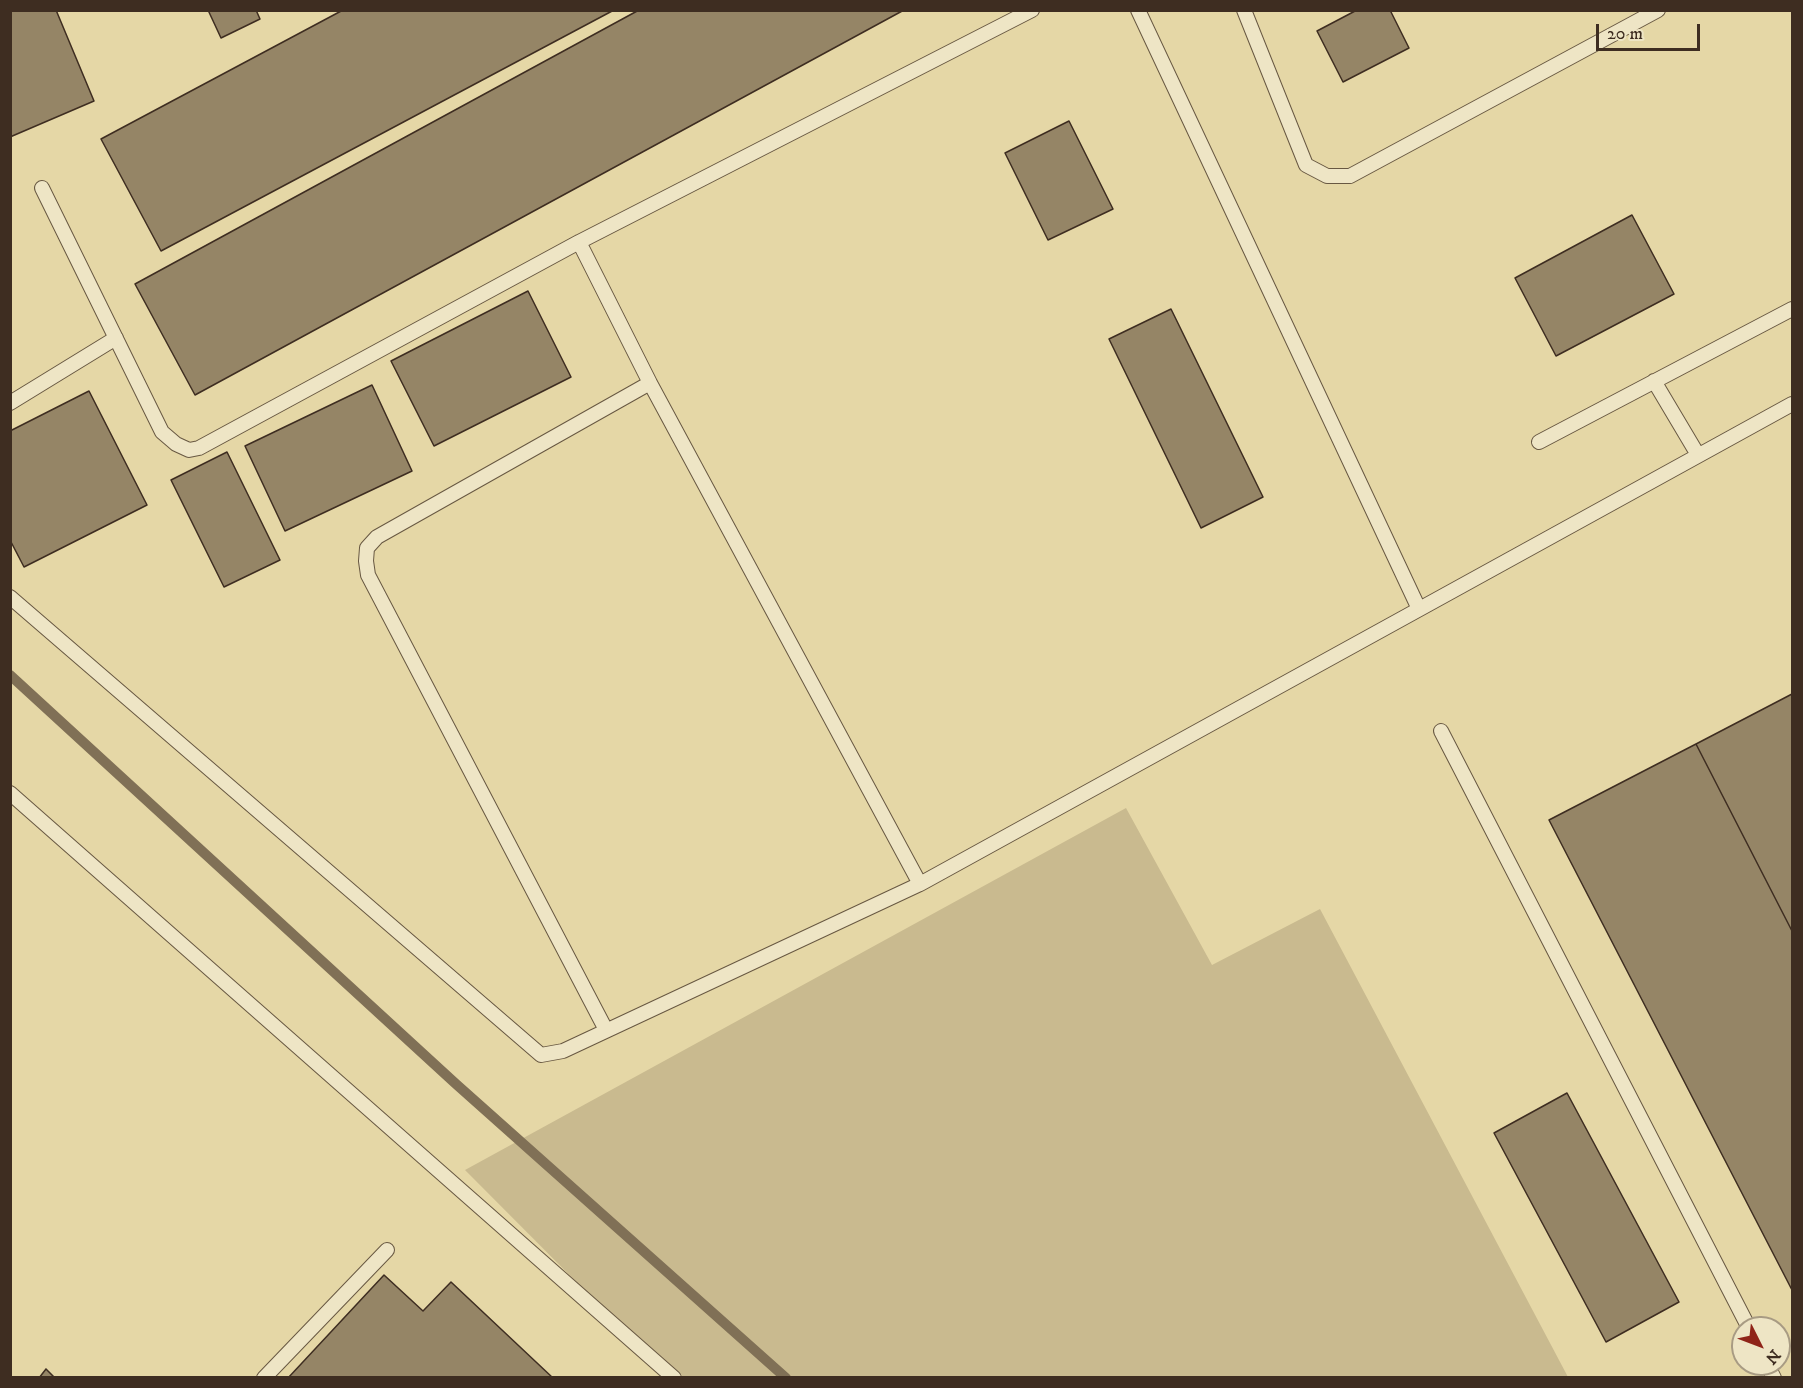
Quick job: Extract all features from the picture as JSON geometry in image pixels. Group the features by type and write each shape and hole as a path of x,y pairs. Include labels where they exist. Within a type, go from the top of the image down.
{"lane":[{"path":"42,188 162,432 176,444 189,450 199,448 579,242 1032,10"},
{"path":"1138,10 1419,609"},
{"path":"1244,10 1306,165 1328,176 1350,176 1658,10"},
{"path":"579,242 650,383 920,884"},
{"path":"1539,442 1792,309"},
{"path":"10,403 116,338"},
{"path":"1654,381 1698,455"},
{"path":"606,1030 368,575 366,561 367,548 377,537 650,383"},
{"path":"10,597 541,1055 563,1051 920,884 1792,404"},
{"path":"1441,731 1743,1316"},
{"path":"10,793 674,1377"},
{"path":"264,1377 387,1250"}],"shaded area":[{"path":"1126,808 1212,965 1320,909 1568,1377 671,1377 465,1170"}],"building":[{"path":"10,10 56,10 94,101 10,137"},
{"path":"208,10 256,10 260,19 221,38"},
{"path":"343,10 614,10 161,251 101,139"},
{"path":"639,10 904,10 195,395 135,284"},
{"path":"1357,10 1390,10 1409,48 1343,82 1317,31"},
{"path":"1069,121 1113,209 1048,240 1005,153"},
{"path":"1632,215 1674,294 1556,356 1515,278"},
{"path":"528,291 571,377 434,446 391,361"},
{"path":"1171,309 1263,497 1201,528 1109,339"},
{"path":"372,385 412,471 285,531 245,446"},
{"path":"89,391 147,505 24,567 10,540 10,431"},
{"path":"227,452 280,560 224,587 171,480"},
{"path":"1792,694 1792,931 1696,744"},
{"path":"1696,744 1792,931 1792,1290 1549,820"},
{"path":"1567,1093 1679,1302 1606,1342 1494,1133"},
{"path":"384,1275 423,1311 451,1282 553,1378 288,1378"},
{"path":"46,1369 55,1378 39,1378"}],"waterway":[{"path":"10,675 456,1084 786,1378"}]}
